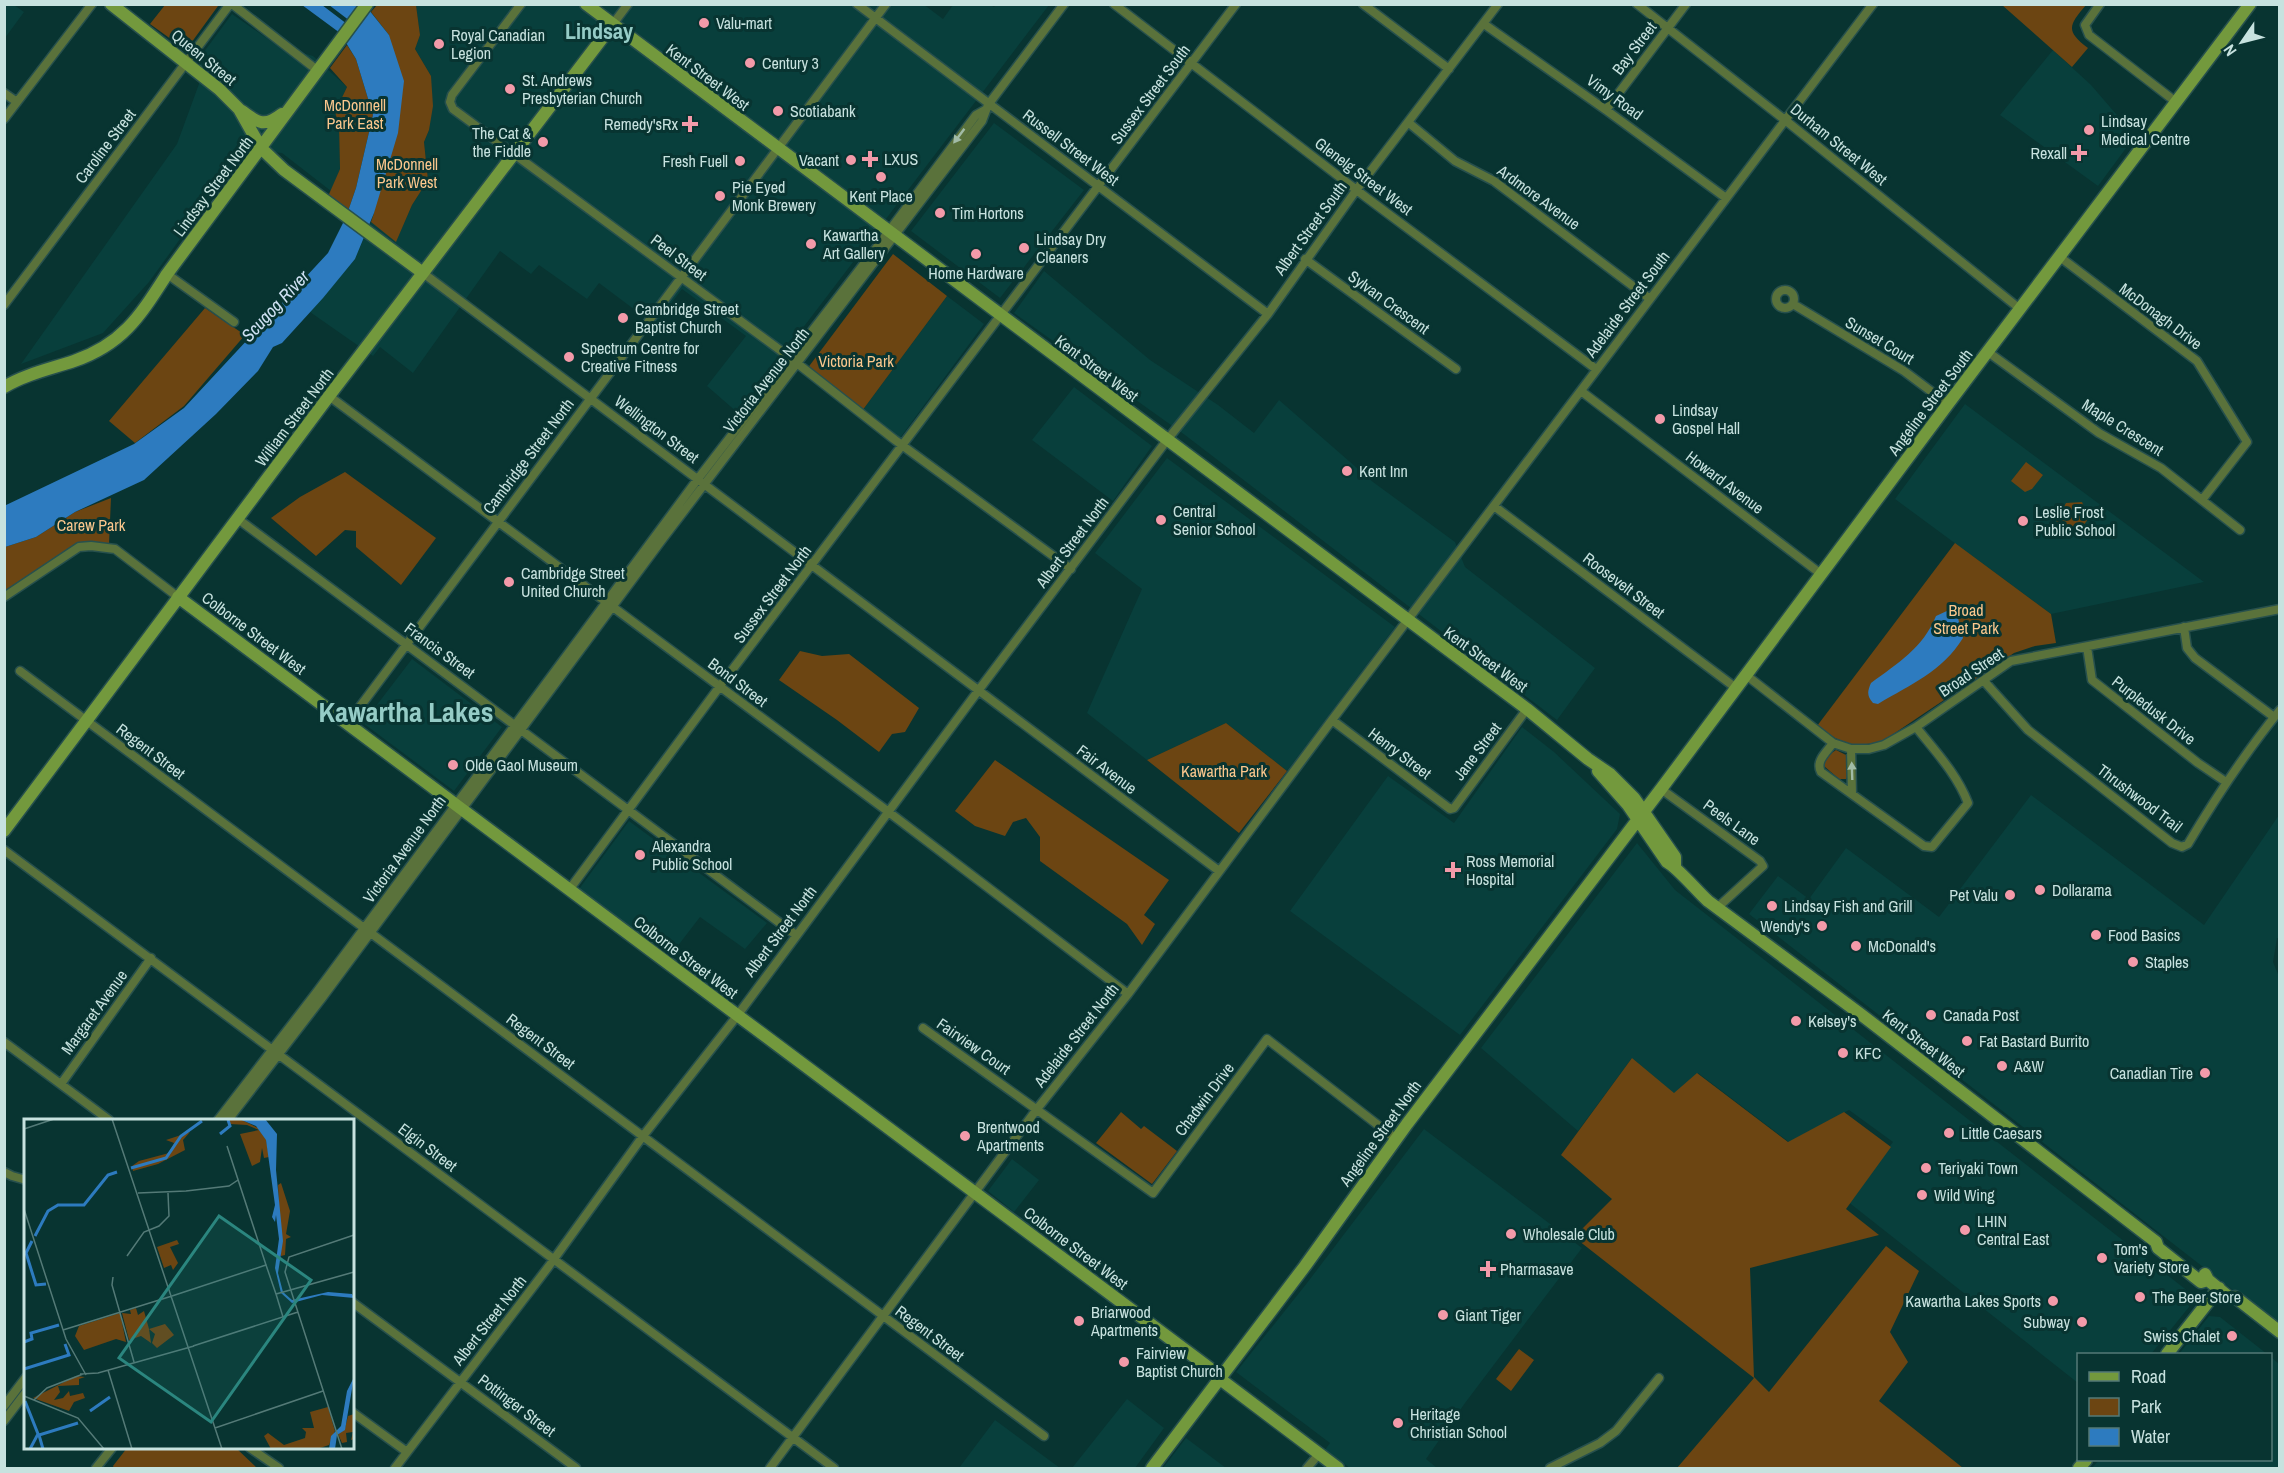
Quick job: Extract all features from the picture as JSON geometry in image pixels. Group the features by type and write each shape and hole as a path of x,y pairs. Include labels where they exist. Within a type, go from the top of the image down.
{"main road":[{"name":"Queen Street","path":"111,4 219,88 239,109 261,148"},
{"name":"Lindsay Street North","path":"4,387 20,378 66,363 109,345 141,314 167,274 367,4"},
{"name":"Kent Street West","path":"586,4 1610,774 1634,798 1641,815 1675,857 1675,866 1692,886 1717,908 1859,1013 2156,1242 2158,1248 2201,1282 2208,1280 2230,1298 2231,1304 2280,1342"},
{"name":"Angeline Street South","path":"1641,815 2250,4"},
{"name":"William Street North","path":"4,831 329,396 613,24"},
{"path":"239,109 254,120 264,123 272,121 292,107"},
{"name":"Wellington Street","path":"261,148 284,170 423,273"},
{"name":"Colborne Street West","path":"178,597 1212,1370 1338,1468"},
{"name":"Angeline Street North","path":"1152,1468 1396,1139 1641,815"},
{"path":"2168,1353 2218,1288"},
{"name":"Kent Street West","path":"2230,1298 2235,1297 2280,1332"}],"street":[{"path":"4,119 92,4"},
{"path":"231,4 317,70"},
{"name":"Caroline Street","path":"4,306 231,4"},
{"name":"Peel Street","path":"520,4 452,95 450,102 453,109 514,152 903,445 1071,568"},
{"path":"613,24 628,4"},
{"name":"Russell Street West","path":"857,4 987,108 1098,187 1268,314"},
{"name":"Cambridge Street North","path":"347,724 886,4"},
{"name":"Victoria Avenue North","path":"219,1119 319,996 562,666 701,482 891,234 982,121 987,108 1064,4"},
{"name":"Glenelg Street West","path":"1114,4 1596,369"},
{"name":"Sussex Street South","path":"999,316 1236,4"},
{"path":"1363,4 1449,69"},
{"name":"Albert Street South","path":"1167,440 1268,314 1305,259 1498,4"},
{"name":"Durham Street West","path":"1637,4 2020,309"},
{"name":"Bay Street","path":"1606,110 1686,4"},
{"name":"Adelaide Street South","path":"1407,622 1873,4"},
{"path":"2100,4 2085,26 2089,35 2176,102"},
{"name":"Vimy Road","path":"1484,24 1726,198"},
{"path":"4,93 17,102"},
{"name":"Ardmore Avenue","path":"1409,123 1455,160 1494,181 1650,299"},
{"name":"McDonagh Drive","path":"2060,257 2197,361 2247,442 2202,500"},
{"name":"Sylvan Crescent","path":"1305,259 1456,369"},
{"name":"Wellington Street","path":"423,273 978,691"},
{"path":"167,274 234,322"},
{"name":"Sunset Court","path":"1794,304 1904,371 1948,404"},
{"name":"Sussex Street North","path":"568,890 999,316"},
{"name":"Maple Crescent","path":"1989,352 2099,433 2161,468 2240,530"},
{"name":"Howard Avenue","path":"1581,391 1821,574"},
{"name":"Bond Street","path":"329,396 888,812 1128,994"},
{"name":"Albert Street North","path":"395,1468 643,1136 737,1016 1167,440"},
{"name":"Roosevelt Street","path":"1494,506 1736,688"},
{"name":"Francis Street","path":"238,519 796,935"},
{"name":"Colborne Street West","path":"4,597 79,547 91,546 115,549 178,597"},
{"name":"Broad Street","path":"1746,675 1833,743 1851,749 1869,749 1884,745 1916,727 2010,661 2280,609"},
{"name":"Adelaide Street North","path":"770,1468 884,1318 1037,1109 1128,994 1407,622"},
{"path":"2184,627 2187,648 2195,658 2277,713"},
{"name":"Purpledusk Drive","path":"2087,646 2092,680 2198,763 2226,782"},
{"name":"Regent Street","path":"20,671 1044,1436"},
{"name":"Thrushwood Trail","path":"1984,681 2028,730 2172,843 2182,847 2188,844 2252,743 2277,713"},
{"name":"Fair Avenue","path":"978,691 1219,871"},
{"name":"Jane Street","path":"1450,809 1454,808 1527,710"},
{"name":"Henry Street","path":"1332,720 1450,809"},
{"path":"1833,743 1819,762 1821,772 1924,846 1932,847 1968,803 1945,762 1916,727"},
{"path":"1851,749 1852,794"},
{"name":"Peels Lane","path":"1661,789 1761,861 1763,866 1717,908"},
{"name":"Elgin Street","path":"4,850 834,1468"},
{"name":"Margaret Avenue","path":"61,1084 152,958"},
{"name":"Fairview Court","path":"923,1028 1037,1109"},
{"name":"Chadwin Drive","path":"1037,1109 1153,1193 1267,1039 1396,1139"},
{"path":"4,1042 108,1119"},
{"name":"Victoria Avenue North","path":"229,1119 275,1052"},
{"path":"4,1172 24,1179"},
{"name":"Pottinger Street","path":"354,1303 576,1468"},
{"path":"1550,1468 1600,1443 1616,1431 1659,1378"},
{"path":"4,1406 24,1380"},
{"path":"4,1421 24,1395"},
{"path":"354,1414 407,1452"},
{"path":"96,1468 111,1449"},
{"path":"251,1449 279,1468"},
{"path":"1307,1468 1318,1454"}],"shaded area":[{"path":"5,4 14,5 24,12 5,38"},
{"path":"923,4 943,19 953,5 990,5 994,7 996,5 1049,5 738,413 707,386 746,336 682,289 655,325 599,283 587,299 539,265 531,274 500,251 413,373 380,347 373,356 310,312 355,259 371,222 396,241 412,205 428,180 424,142 429,130 431,76 415,49 420,35 416,5"},
{"path":"232,14 278,46 313,56 347,87 335,112 339,126 340,169 331,191 282,153 247,150 149,282 103,333 21,364 177,144 199,84 198,60"},
{"path":"2053,50 2091,85 2135,136 2098,186 2000,115"},
{"path":"994,123 1084,190 1000,298 911,231"},
{"path":"1044,271 1150,360 1218,405 1254,433 1279,400 1373,482 1455,542 1465,567 1595,668 1557,720 1185,435 1014,313"},
{"path":"947,296 984,324 900,438 862,411"},
{"path":"1074,387 1152,446 1113,501 1032,440"},
{"name":"Leslie Frost Public School","path":"1965,404 2204,582 2051,614 1895,499"},
{"path":"1167,458 1395,627 1287,771 1226,723 1147,760 1087,713 1142,589 1095,553"},
{"path":"412,659 502,727 454,791 363,723"},
{"name":"Ross Memorial Hospital","path":"1522,727 1554,752 1620,814 1617,829 1460,1035 1290,911 1388,776 1454,823"},
{"path":"2031,795 2204,925 2279,815 2280,939 2277,938 2273,962 2280,979 2279,1326 1749,914 1778,876 1809,899 1846,848 1939,917"},
{"name":"Alexandra Public School","path":"629,821 767,923 745,949 700,917 670,956 579,889"},
{"path":"1637,843 1675,890 2189,1292 2189,1307 2152,1353 2077,1353 2077,1382 1847,1201 1893,1142 1849,1110 1789,1142 1698,1073 1674,1094 1632,1058 1578,1131 1481,1048"},
{"path":"1424,1129 1582,1248 1465,1403 1426,1459 1437,1468 1350,1468 1325,1450 1330,1443 1236,1372"},
{"path":"1012,1159 1039,1180 1014,1212 988,1191"},
{"path":"2209,1316 2220,1317 2266,1353 2180,1353"},
{"path":"2272,1358 2279,1364 2279,1468 2092,1468 2098,1461 2272,1461"},
{"path":"1127,1399 1164,1428 1135,1468 1072,1468"},
{"path":"995,1420 1026,1443 1060,1468 959,1468"},
{"path":"1186,1438 1226,1468 1163,1468"}],"green space":[{"path":"216,4 218,6 186,50 150,24 165,5"},
{"name":"McDonnell Park West","path":"377,5 416,5 420,35 415,49 431,76 433,106 429,130 424,142 428,180 412,205 396,242 371,222 374,213 389,35 371,12"},
{"path":"2002,5 2086,5 2072,28 2076,37 2088,48 2072,67"},
{"name":"McDonnell Park East","path":"347,45 356,59 373,115 356,188 346,217 326,201 340,169 339,126 335,112 347,87 330,68"},
{"name":"Victoria Park","path":"893,254 947,296 862,411 807,369"},
{"path":"205,308 245,335 184,406 135,443 109,421"},
{"path":"2026,462 2043,475 2032,489 2025,492 2011,481"},
{"path":"345,472 436,538 401,585 356,547 356,531 345,530 316,556 271,518 300,497"},
{"name":"Carew Park","path":"111,498 109,544 77,545 5,591 5,547 36,537 75,512"},
{"path":"2082,502 2089,518 2083,526 2071,534 2061,531 2056,520 2066,503"},
{"name":"Broad Street Park","path":"1955,543 2051,614 2056,643 2035,646 2014,653 1880,743 1852,745 1835,738 1817,726"},
{"path":"800,651 822,656 849,654 919,708 905,732 892,734 879,752 779,680"},
{"name":"Kawartha Park","path":"1226,723 1287,771 1239,833 1147,760"},
{"path":"1836,750 1846,755 1849,774 1846,779 1839,779 1824,766 1828,757"},
{"path":"995,760 1169,880 1144,915 1155,924 1142,945 1127,924 1040,861 1040,837 1026,818 1013,822 1005,836 975,826 955,811"},
{"path":"1632,1058 1674,1093 1697,1073 1788,1142 1844,1112 1891,1147 1846,1209 1879,1235 1750,1268 1754,1377 1769,1392 1886,1246 1919,1271 1890,1332 1908,1362 1879,1401 1963,1468 1677,1468 1754,1378 1574,1237 1612,1199 1561,1155"},
{"path":"1121,1112 1141,1129 1144,1126 1177,1151 1152,1184 1096,1143"},
{"path":"1519,1349 1534,1360 1511,1391 1496,1379"},
{"path":"126,1449 237,1449 257,1468 114,1468 113,1466"}],"water":[{"name":"Scugog River","path":"302,5 322,5 347,24 350,21 329,5 365,5 389,35 404,81 398,133 374,213 355,259 282,343 273,347 258,371 216,414 144,480 75,512 36,537 5,547 4,506 134,444 184,408 328,253 346,217 356,188 373,115 356,59 340,33"},
{"path":"1949,610 1958,618 1963,638 1955,650 1936,669 1878,704 1873,703 1868,694 1871,683 1909,654 1924,637 1936,616"}],"place":[{"name":"Valu-mart","path":"704,23"},
{"name":"Royal Canadian Legion","path":"439,44"},
{"name":"Century 3","path":"750,63"},
{"name":"St. Andrews Presbyterian Church","path":"510,89"},
{"name":"Scotiabank","path":"778,111"},
{"name":"Remedy'sRx","path":"690,124"},
{"name":"Lindsay Medical Centre","path":"2089,130"},
{"name":"The Cat & the Fiddle","path":"543,142"},
{"name":"Rexall","path":"2079,153"},
{"name":"LXUS","path":"870,159"},
{"name":"Vacant","path":"851,160"},
{"name":"Fresh Fuell","path":"740,161"},
{"name":"Kent Place","path":"881,177"},
{"name":"Pie Eyed Monk Brewery","path":"720,196"},
{"name":"Tim Hortons","path":"940,213"},
{"name":"Kawartha Art Gallery","path":"811,244"},
{"name":"Lindsay Dry Cleaners","path":"1024,248"},
{"name":"Home Hardware","path":"976,254"},
{"name":"Cambridge Street Baptist Church","path":"623,318"},
{"name":"Spectrum Centre for Creative Fitness","path":"569,357"},
{"name":"Lindsay Gospel Hall","path":"1660,419"},
{"name":"Kent Inn","path":"1347,471"},
{"name":"Central Senior School","path":"1161,520"},
{"name":"Leslie Frost Public School","path":"2023,521"},
{"name":"Cambridge Street United Church","path":"509,582"},
{"name":"Olde Gaol Museum","path":"453,765"},
{"name":"Alexandra Public School","path":"640,855"},
{"name":"Ross Memorial Hospital","path":"1453,870"},
{"name":"Dollarama","path":"2040,890"},
{"name":"Pet Valu","path":"2010,895"},
{"name":"Lindsay Fish and Grill","path":"1772,906"},
{"name":"Wendy's","path":"1822,926"},
{"name":"Food Basics","path":"2096,935"},
{"name":"McDonald's","path":"1856,946"},
{"name":"Staples","path":"2133,962"},
{"name":"Canada Post","path":"1931,1015"},
{"name":"Kelsey's","path":"1796,1021"},
{"name":"Fat Bastard Burrito","path":"1967,1041"},
{"name":"KFC","path":"1843,1053"},
{"name":"A&W","path":"2002,1066"},
{"name":"Canadian Tire","path":"2205,1073"},
{"name":"Little Caesars","path":"1949,1133"},
{"name":"Brentwood Apartments","path":"965,1136"},
{"name":"Teriyaki Town","path":"1926,1168"},
{"name":"Wild Wing","path":"1922,1195"},
{"name":"LHIN Central East","path":"1965,1230"},
{"name":"Wholesale Club","path":"1511,1234"},
{"name":"Tom's Variety Store","path":"2102,1258"},
{"name":"Pharmasave","path":"1488,1269"},
{"name":"The Beer Store","path":"2140,1297"},
{"name":"Kawartha Lakes Sports","path":"2053,1301"},
{"name":"Giant Tiger","path":"1443,1315"},
{"name":"Briarwood Apartments","path":"1079,1321"},
{"name":"Subway","path":"2082,1322"},
{"name":"Swiss Chalet","path":"2232,1336"},
{"name":"Fairview Baptist Church","path":"1124,1362"},
{"name":"Heritage Christian School","path":"1398,1423"}],"district":[{"name":"Lindsay","path":"599,31"},
{"name":"Kawartha Lakes","path":"406,712"}]}
